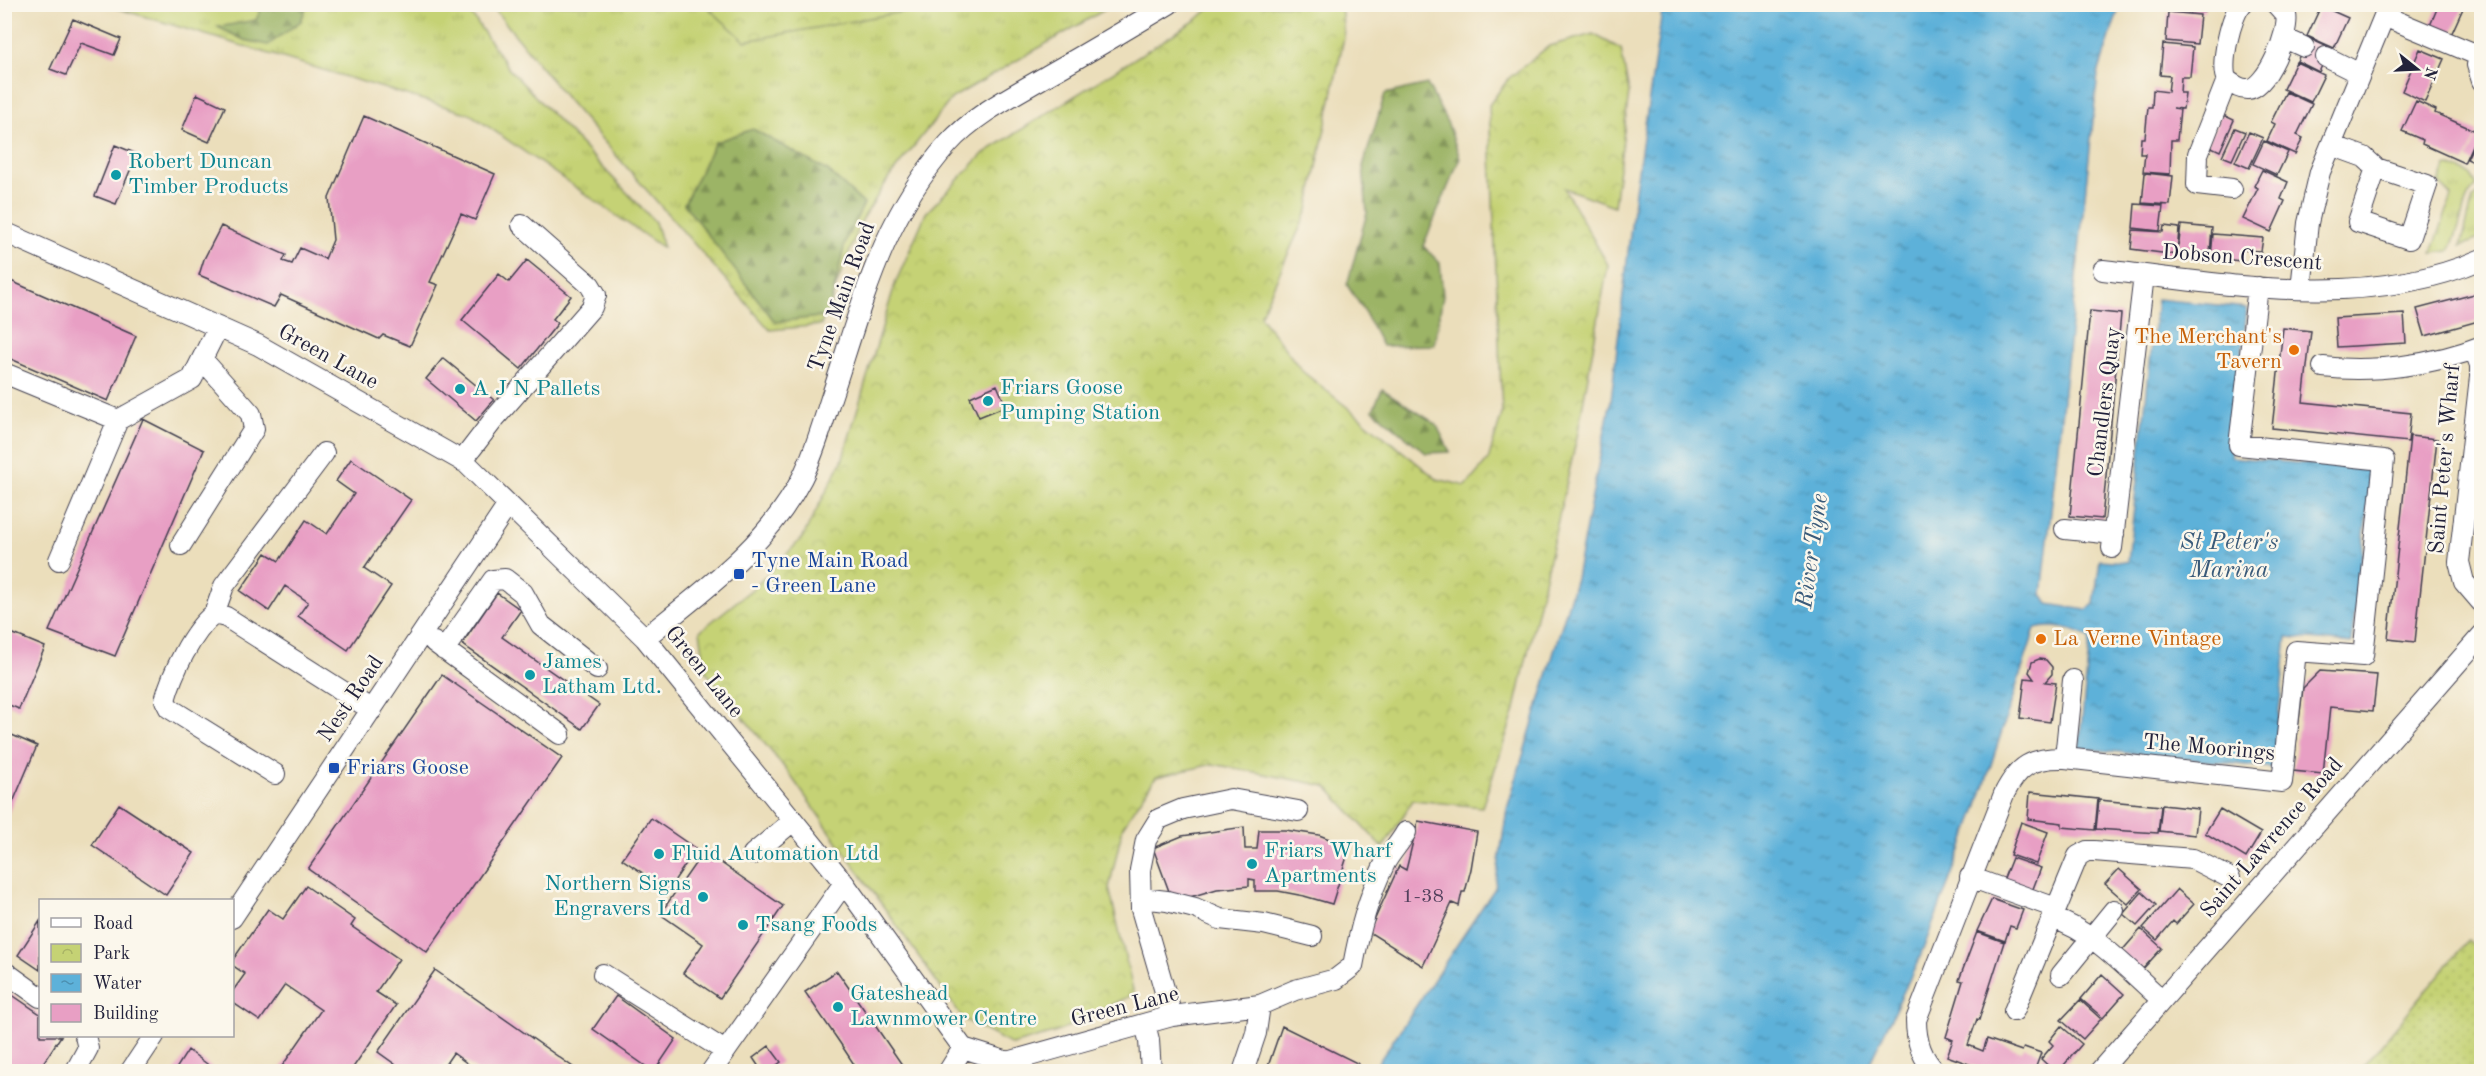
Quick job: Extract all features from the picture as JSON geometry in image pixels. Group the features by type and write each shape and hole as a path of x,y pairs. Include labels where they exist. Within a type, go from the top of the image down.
{"street":[{"name":"Tyne Main Road","path":"645,638 750,550 780,515 802,477 816,443 871,274 894,222 919,180 950,142 995,105 1169,4"},
{"path":"2232,189 2197,184 2198,154 2227,80 2223,68 2235,12 2242,4"},
{"path":"2227,80 2243,89 2248,89 2265,79 2287,28 2286,15 2276,4"},
{"path":"2301,289 2302,263 2314,195 2331,145 2387,10 2481,53 2478,72 2481,81"},
{"path":"2284,38 2304,47"},
{"path":"2326,57 2360,74"},
{"path":"2331,145 2364,157 2376,168"},
{"path":"462,461 495,418 592,307 596,295 590,285 522,225"},
{"name":"Green Lane","path":"4,232 258,345 462,461 645,638 844,883 963,1048 1008,1062 1172,1016 1260,1005 1295,990 1336,979 1353,966 1362,920 1374,888 1387,860 1406,832"},
{"name":"Dobson Crescent","path":"2103,270 2258,287 2301,289 2398,282 2422,278 2481,259"},
{"name":"Chandlers Quay","path":"2065,529 2113,541 2144,275"},
{"name":"The Moorings","path":"1936,1071 1921,1052 1916,1032 1916,1020 1970,877 2004,794 2017,772 2037,760 2065,758 2282,782 2296,651 2363,656 2384,460 2239,445 2258,287"},
{"path":"60,560 118,420 192,380 218,327"},
{"path":"2323,367 2392,366 2439,358 2478,347"},
{"name":"Saint Peter's Wharf","path":"2478,347 2480,377 2460,562 2464,582 2481,603"},
{"path":"181,545 254,429 251,414 202,359"},
{"path":"4,373 118,420"},
{"path":"275,774 169,708 165,700 184,655 203,624 214,614 224,586 324,453"},
{"name":"Nest Road","path":"234,915 508,505"},
{"path":"444,650 493,580 505,579 523,593 541,625 597,669"},
{"path":"214,614 226,617 372,710"},
{"path":"423,635 560,734"},
{"name":"Saint Lawrence Road","path":"2099,1071 2481,635"},
{"path":"2065,758 2073,680"},
{"path":"1172,1016 1141,909 1140,870 1146,840 1159,819 1184,809 1231,799 1298,811"},
{"path":"753,854 793,820"},
{"path":"2014,1011 2078,856 2087,851 2193,859 2230,878"},
{"path":"1970,877 2054,913 2091,939 2162,1000"},
{"path":"711,1071 844,883"},
{"path":"1141,898 1195,908 1220,919 1264,924 1312,936"},
{"path":"2061,975 2114,910"},
{"path":"8,974 39,996"},
{"path":"603,974 725,1051"},
{"path":"1243,1071 1256,1033 1260,1005"},
{"path":"1145,1024 1149,1040 1150,1071"},
{"path":"75,1071 88,1048 85,1037"},
{"path":"130,1071 153,1037"},
{"path":"948,1071 963,1048"}],"green space":[{"path":"106,5 465,5 509,69 655,222 663,248 470,114"},
{"path":"263,5 307,5 301,21 268,45 244,40 218,27 256,20"},
{"path":"491,5 1113,5 952,98 888,179 862,220 821,325 770,330 570,103"},
{"path":"705,5 939,5 745,41"},
{"path":"1213,5 1341,5 1344,37 1308,210 1260,316 1302,371 1437,479 1466,486 1488,460 1502,414 1489,105 1509,78 1549,46 1593,34 1621,49 1629,93 1614,206 1564,188 1608,265 1577,437 1514,713 1482,807 1413,800 1383,848 1326,786 1213,764 1156,777 1123,826 1109,888 1134,994 1057,1032 1012,1045 963,1019 788,772 706,672 700,631 756,586 802,538 842,461 895,284 926,213 984,153 1196,20"},
{"path":"1427,84 1448,124 1460,158 1423,246 1440,263 1443,296 1434,345 1382,346 1363,309 1347,285 1367,213 1363,166 1385,94"},
{"path":"753,129 828,171 864,204 846,239 828,316 775,322 684,204 715,142"},
{"path":"2449,166 2470,174 2477,186 2466,201 2449,251 2432,253 2452,196 2439,184 2445,167"},
{"path":"2481,192 2481,238 2461,246 2473,199"},
{"path":"1382,389 1436,424 1450,452 1426,453 1373,410"},
{"path":"2468,940 2481,951 2481,1071 2359,1071"}],"water":[{"path":"1663,5 2120,5 2098,74 2042,595 2048,604 2086,610 2094,604 2100,560 2128,562 2157,299 2247,308 2231,457 2372,470 2351,643 2287,637 2273,768 2079,748 2090,639 2064,628 2035,629 1976,811 1921,955 1866,1071 1372,1072 1495,888 1507,809 1576,578 1611,400 1635,191"}],"building":[{"path":"2174,4 2205,4 2204,12 2173,10"},
{"path":"2439,4 2465,4 2450,37 2429,28"},
{"path":"2321,6 2348,18 2334,48 2307,36"},
{"path":"2168,12 2200,15 2197,44 2166,41"},
{"path":"73,19 121,39 114,55 81,43 66,75 50,69"},
{"path":"2308,38 2330,48 2319,72 2297,61"},
{"path":"2163,44 2193,47 2190,77 2181,77 2180,93 2185,93 2183,109 2173,108 2180,109 2177,140 2171,140 2170,174 2143,172 2145,154 2140,154 2141,138 2145,138 2148,107 2152,107 2153,90 2168,92 2170,76 2160,75"},
{"path":"2420,49 2444,59 2425,102 2402,91"},
{"path":"2296,62 2324,75 2311,102 2283,89"},
{"path":"2286,92 2312,104 2297,135 2303,138 2295,154 2267,141 2275,124 2271,122"},
{"path":"197,94 225,107 209,142 182,130"},
{"path":"2416,101 2436,110 2435,113 2478,132 2464,163 2422,144 2423,140 2402,131"},
{"path":"2221,114 2234,120 2220,151 2207,145"},
{"path":"364,116 495,174 475,220 461,214 430,282 438,285 410,346 383,335 379,339 281,295 274,307 199,275 204,259 221,226 286,255 283,261 292,264 300,248 325,259 333,240 329,198"},
{"path":"2482,127 2482,166 2467,159"},
{"path":"2235,128 2245,132 2232,160 2222,156"},
{"path":"2249,132 2263,138 2249,168 2235,162"},
{"path":"2264,141 2288,152 2277,175 2253,164"},
{"name":"Robert Duncan Timber Products","path":"115,145 137,154 116,204 95,196"},
{"path":"2262,170 2288,182 2281,199 2285,201 2271,232 2243,219 2258,188 2254,186"},
{"path":"2145,173 2173,176 2170,205 2142,203"},
{"path":"2135,204 2163,206 2160,231 2133,228"},
{"path":"2181,225 2212,228 2210,253 2178,251"},
{"path":"2164,226 2179,228 2177,255 2131,249 2133,230 2163,232"},
{"path":"2213,234 2263,238 2261,251 2242,250 2241,261 2211,258"},
{"path":"527,260 571,296 553,319 558,323 521,369 462,320 499,274 509,282"},
{"path":"4,278 136,336 108,401 4,356"},
{"path":"2482,292 2482,320 2425,336 2417,309"},
{"path":"2090,311 2121,314 2102,519 2070,516"},
{"path":"2404,314 2406,343 2337,347 2335,318"},
{"path":"2283,328 2311,331 2303,402 2411,413 2408,442 2272,428"},
{"name":"A J N Pallets","path":"443,358 494,400 476,421 426,379"},
{"name":"Friars Goose Pumping Station","path":"997,385 1006,406 979,417 970,397"},
{"path":"143,419 204,450 115,656 49,631"},
{"path":"2410,436 2437,439 2415,642 2388,639"},
{"path":"351,459 411,500 364,568 391,586 348,650 298,616 308,602 285,586 269,611 240,591 266,553 279,561 306,520 327,534 354,494 336,481"},
{"name":"James Latham Ltd.","path":"497,593 521,610 502,637 599,705 582,729 462,644"},
{"path":"4,630 45,647 19,709 4,703"},
{"path":"2039,659 2046,660 2052,667 2052,674 2045,682 2056,683 2050,722 2020,718 2025,678 2034,679 2029,672 2032,662"},
{"path":"2320,671 2377,675 2373,711 2330,707 2323,774 2293,771 2303,688"},
{"path":"442,675 562,758 427,952 308,869"},
{"path":"5,732 37,746 5,821"},
{"path":"2030,792 2098,799 2095,830 2062,827 2062,823 2028,819"},
{"path":"2099,800 2161,806 2158,833 2096,829"},
{"path":"119,804 194,853 166,895 92,845"},
{"path":"2162,805 2198,809 2195,835 2159,831"},
{"path":"2220,809 2261,833 2246,858 2205,833"},
{"name":"Fluid Automation Ltd","path":"651,818 696,849 668,890 622,859"},
{"name":"Friars Wharf Apartments","path":"1418,821 1477,832 1465,892 1462,892 1459,906 1452,903 1423,966 1369,932 1399,866 1406,870"},
{"path":"2021,822 2048,832 2036,864 2010,855"},
{"name":"Friars Wharf Apartments","path":"1244,827 1245,849 1257,849 1259,830 1285,830 1319,835 1350,847 1332,904 1278,891 1255,891 1255,880 1249,879 1249,886 1217,889 1173,902 1153,848 1182,836"},
{"path":"704,851 783,906 720,998 683,973 703,944 660,914"},
{"path":"2012,858 2041,868 2031,894 2002,883"},
{"path":"2119,869 2142,889 2128,904 2105,884"},
{"path":"306,886 355,920 351,926 399,959 376,992 396,1005 350,1072 278,1072 321,1010 285,985 260,1021 234,1003 234,989 245,974 234,966 234,958 268,909 283,919"},
{"path":"2177,889 2194,904 2176,924 2173,921 2157,940 2143,928"},
{"path":"2142,892 2156,905 2137,926 2123,914"},
{"path":"1992,899 2023,910 2016,928 2010,926 2005,941 1977,931"},
{"path":"39,923 39,969 18,955"},
{"path":"2141,929 2162,948 2141,971 2120,953"},
{"path":"1977,932 2004,942 1979,1020 1977,1019 1968,1045 1983,1051 1987,1039 2022,1051 2024,1047 2041,1053 2034,1072 1984,1072 1977,1067 1947,1056 1953,1040 1946,1037 1963,981 1959,980"},
{"path":"435,970 580,1072 479,1072 453,1053 440,1072 406,1072 378,1052"},
{"path":"837,971 907,1072 859,1072 805,992"},
{"path":"2102,974 2124,994 2103,1018 2081,999"},
{"path":"5,990 39,1013 39,1037 60,1037 39,1069 43,1072 5,1072"},
{"path":"616,996 676,1039 654,1072 593,1029"},
{"path":"2080,1000 2101,1019 2083,1039 2061,1020"},
{"path":"1282,1026 1359,1064 1355,1072 1266,1072"},
{"path":"2061,1026 2082,1044 2058,1072 2055,1072 2041,1059 2053,1045 2049,1041"},
{"path":"769,1046 781,1062 767,1072 759,1072 761,1070 753,1058"},
{"path":"188,1050 218,1072 174,1072"}],"place":[{"name":"Robert Duncan Timber Products","path":"116,175"},
{"name":"The Merchant's Tavern","path":"2294,350"},
{"name":"A J N Pallets","path":"460,389"},
{"name":"Friars Goose Pumping Station","path":"988,401"},
{"name":"Tyne Main Road - Green Lane","path":"739,574"},
{"name":"La Verne Vintage","path":"2041,639"},
{"name":"James Latham Ltd.","path":"530,675"},
{"name":"Friars Goose","path":"334,768"},
{"name":"Fluid Automation Ltd","path":"659,854"},
{"name":"Friars Wharf Apartments","path":"1252,864"},
{"name":"Northern Signs Engravers Ltd","path":"703,897"},
{"name":"Tsang Foods","path":"743,925"},
{"name":"Gateshead Lawnmower Centre","path":"838,1007"}],"water label":[{"name":"River Tyne","path":"1813,551"},
{"name":"St Peter's Marina","path":"2229,557"}]}
